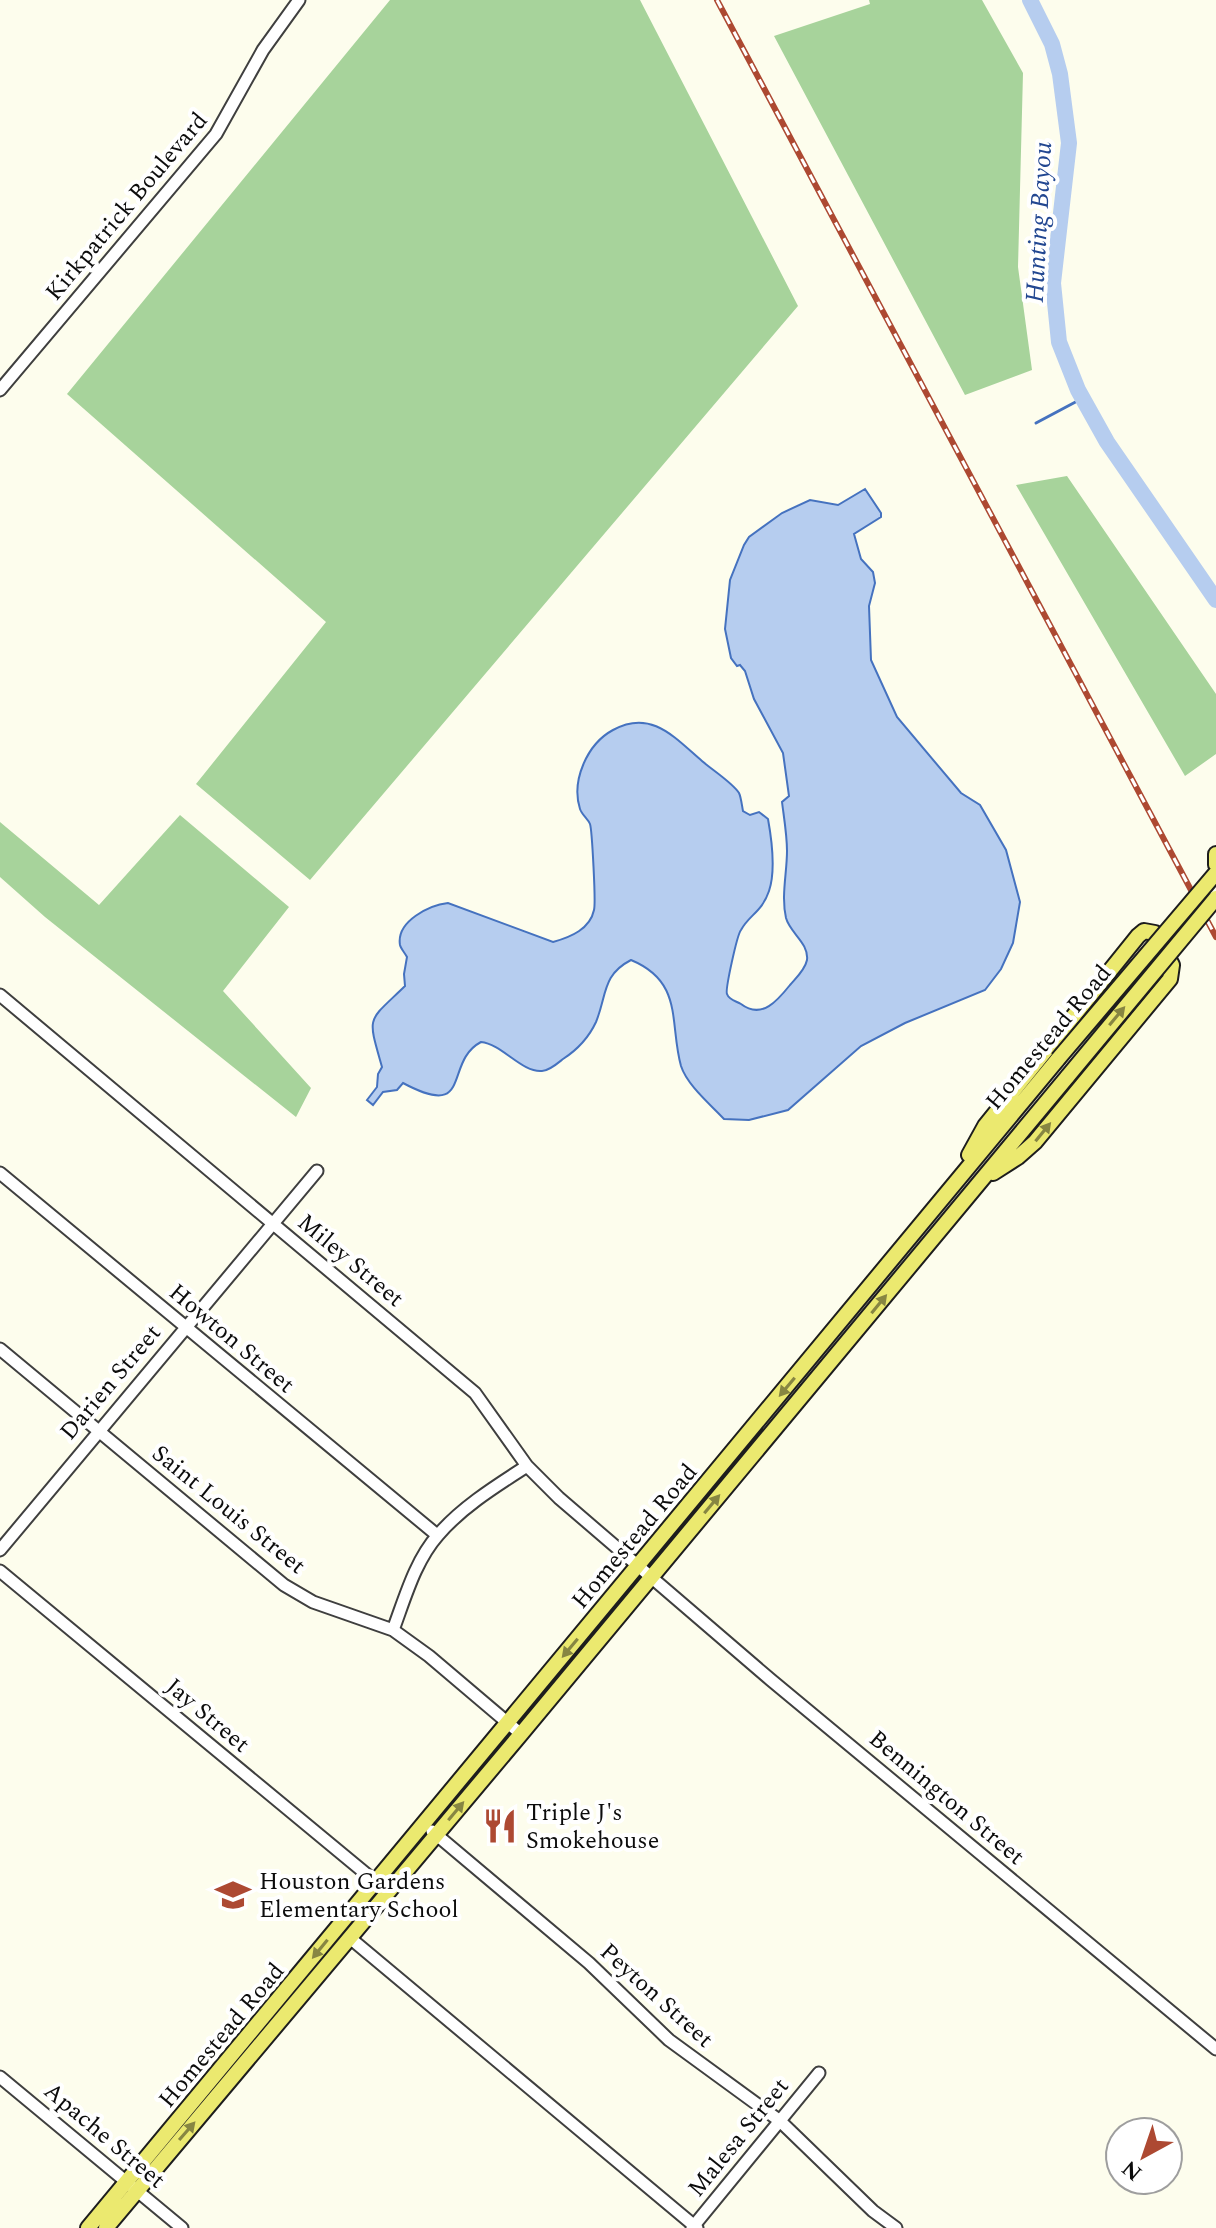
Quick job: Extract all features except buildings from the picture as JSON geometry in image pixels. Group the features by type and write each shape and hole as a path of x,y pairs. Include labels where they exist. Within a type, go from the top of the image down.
{"main road":[{"path":"1216,854 1216,865"},
{"name":"Homestead Road","path":"430,1830 507,1723 960,1173 1216,873"},
{"name":"Homestead Road","path":"106,2228 132,2186 430,1830 521,1734 1216,898"},
{"path":"960,1173 985,1126 1051,1042 1138,936 1144,931 1155,933 1172,965 1170,979 1035,1142 1018,1157 982,1179"},
{"name":"Homestead Road","path":"88,2228 132,2186 350,1938 382,1888"}],"street":[{"name":"Kirkpatrick Boulevard","path":"0,390 216,134 263,50 299,0"},
{"name":"Miley Street","path":"0,995 475,1393 527,1466 652,1578"},
{"name":"Darien Street","path":"0,1550 317,1171"},
{"name":"Howton Street","path":"0,1173 437,1535"},
{"name":"Saint Louis Street","path":"0,1349 284,1585 313,1602 393,1630 429,1656 521,1734"},
{"path":"393,1630 411,1580 437,1535 472,1505 527,1466"},
{"name":"Jay Street","path":"0,1571 382,1888"},
{"name":"Bennington Street","path":"652,1578 1216,2049"},
{"name":"Peyton Street","path":"430,1830 589,1963 669,2040 780,2121 873,2211 896,2228"},
{"path":"350,1938 694,2227"},
{"name":"Malesa Street","path":"694,2227 819,2073"},
{"name":"Apache Street","path":"0,2077 182,2228"}],"green space":[{"path":"390,0 640,0 798,306 310,880 196,784 326,622 67,394"},
{"path":"869,0 982,0 1023,73 1018,267 1032,370 965,395 774,36 870,4"},
{"path":"1067,476 1216,694 1216,754 1185,776 1016,485"},
{"path":"180,815 289,907 223,991 311,1088 296,1117 45,917 0,877 0,822 99,905"}],"water":[{"path":"865,489 881,513 881,517 854,534 861,559 873,572 875,583 869,606 871,660 897,717 961,793 980,805 1006,850 1020,902 1013,943 1001,969 985,990 905,1023 861,1046 788,1110 749,1120 724,1119 684,1073 667,992 648,969 631,960 610,979 596,1022 586,1038 573,1052 550,1068 542,1071 527,1068 497,1048 481,1042 470,1051 449,1092 440,1095 425,1093 403,1083 397,1090 383,1092 373,1105 367,1100 377,1087 382,1067 374,1037 374,1020 405,986 407,957 400,945 400,936 409,922 432,907 448,903 553,942 573,935 592,917 593,852 590,824 581,811 578,798 580,775 596,744 613,730 627,724 650,724 672,735 736,789 743,811 750,815 759,812 768,819 773,855 771,883 763,904 739,934 729,973 728,996 749,1008 763,1009 775,1002 800,974 807,954 788,923 785,910 787,845 782,802 789,796 783,753 754,699 745,671 731,658 725,629 730,580 749,537 782,513 810,500 838,505"}],"waterway":[{"name":"Hunting Bayou","path":"1030,0 1052,44 1060,74 1069,143 1053,283 1059,342 1078,390 1107,442 1216,600"},
{"path":"1036,423 1083,398"}],"railway":[{"path":"717,0 1216,937"}],"place":[{"name":"Triple J's Smokehouse","path":"500,1826"},
{"name":"Houston Gardens Elementary School","path":"233,1895"}]}
